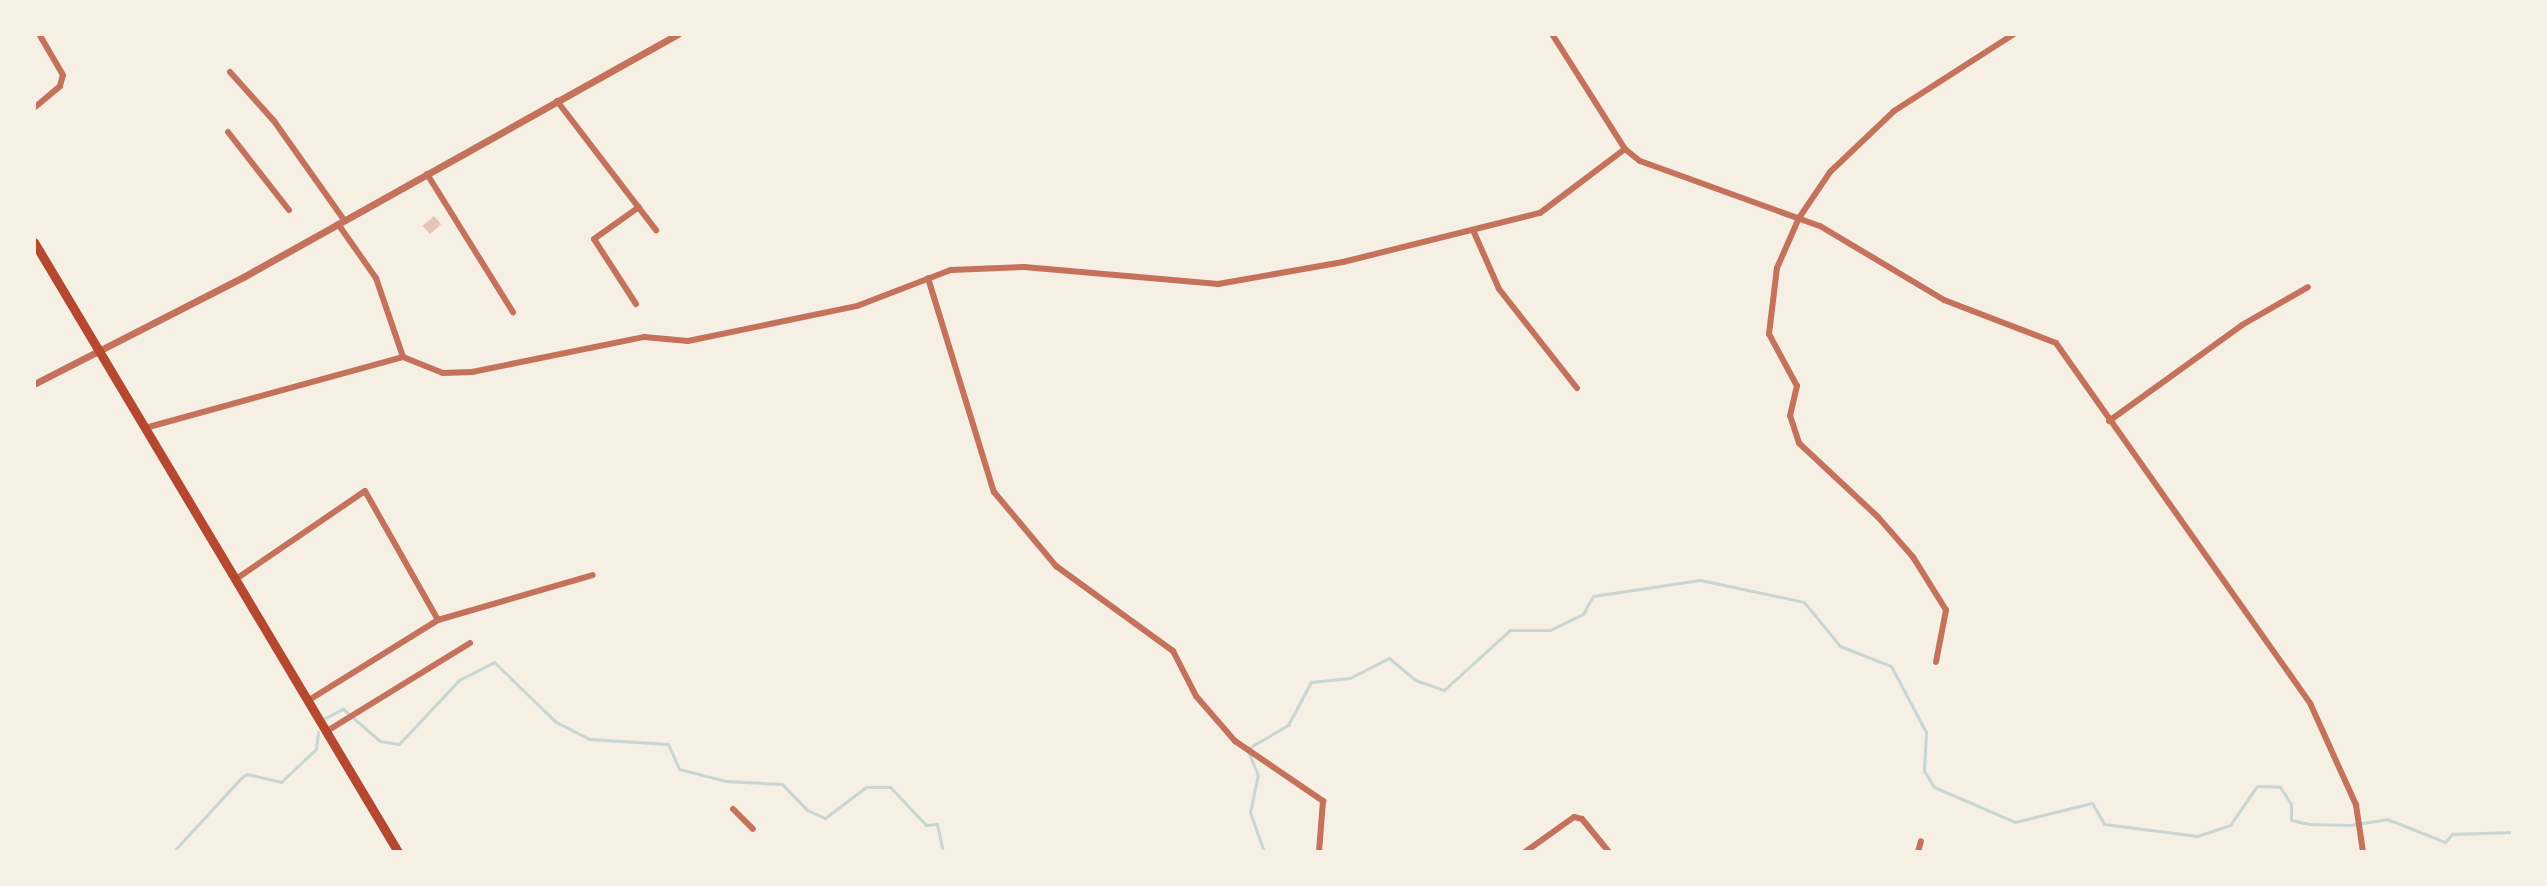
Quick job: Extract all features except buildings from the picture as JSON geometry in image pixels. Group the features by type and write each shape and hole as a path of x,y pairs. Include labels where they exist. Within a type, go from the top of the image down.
{"highway":[{"path":"34,242 398,852"}],"street":[{"path":"34,108 60,86 63,75 39,34"},
{"path":"34,384 341,222 678,34"},
{"path":"1552,34 1625,149 1640,161 1799,218 1944,300 2056,343 2310,703 2356,805 2363,852"},
{"path":"1936,662 1946,610 1932,585 1878,517 1799,443 1790,416 1797,386 1769,334 1777,268 1799,218 1868,131 2014,34"},
{"path":"230,72 274,121 376,278 403,357"},
{"path":"557,101 656,230"},
{"path":"228,132 289,210"},
{"path":"145,428 403,357 443,373 472,372 644,337 688,341 857,306 951,270 1024,267 1218,284 1343,262 1540,213 1625,149"},
{"path":"427,174 513,312"},
{"path":"636,304 594,239 639,207"},
{"path":"1473,230 1499,289 1577,388"},
{"path":"928,278 994,492 1056,566 1173,651 1213,718 1253,754 1323,801 1319,852"},
{"path":"2109,421 2242,325 2308,287"},
{"path":"236,579 365,491 438,620"},
{"path":"309,700 438,620 593,575"},
{"path":"327,731 470,643"},
{"path":"733,809 753,829"},
{"path":"1525,852 1574,817 1582,819 1609,852"},
{"path":"1918,852 1921,841"}],"waterway":[{"path":"1264,852 1250,812 1258,775 1247,749 1288,725 1311,682 1350,678 1389,658 1415,680 1444,690 1510,630 1550,630 1583,614 1593,596 1700,580 1804,602 1840,646 1891,666 1926,732 1924,771 1934,787 2015,822 2092,803 2104,824 2197,836 2230,825 2257,786 2280,787 2291,804 2291,820 2309,824 2350,825 2387,819 2445,842 2452,834 2513,832"},
{"path":"321,720 343,709 380,741 399,744 459,680 494,662 556,722 589,739 668,744 679,769 726,781 782,784 807,810 825,818 866,787 890,787 926,825 937,824 943,852"},
{"path":"173,852 247,774 281,782 316,749 318,732"}]}
